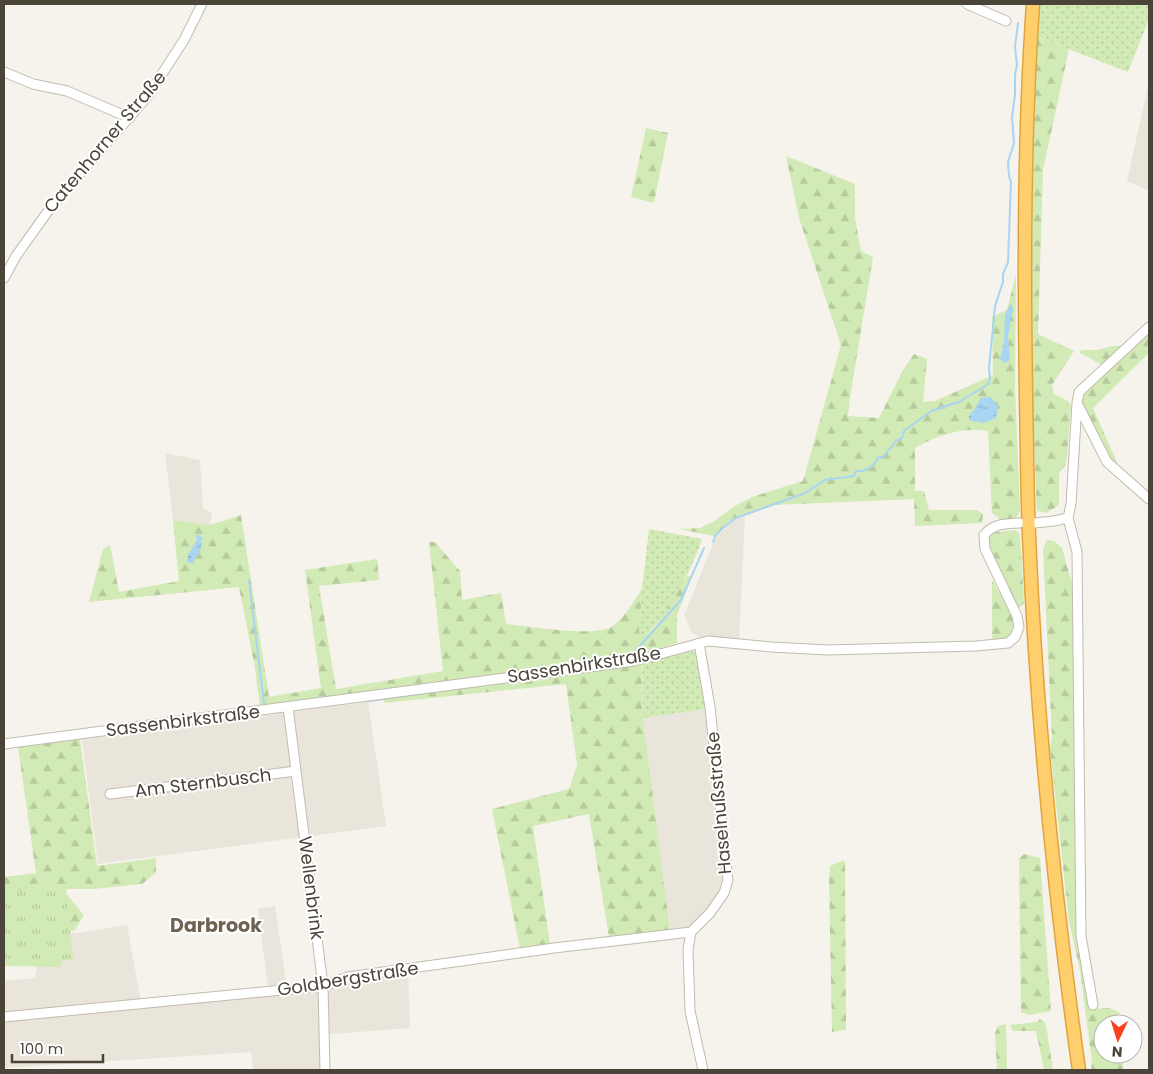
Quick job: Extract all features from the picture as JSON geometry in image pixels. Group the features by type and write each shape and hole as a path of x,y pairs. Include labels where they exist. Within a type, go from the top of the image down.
{"highway":[{"path":"1034,4 1027,131 1025,241 1029,536 1038,689 1052,850 1079,1070"}],"street":[{"name":"Catenhorner Straße","path":"4,278 20,250 51,207 130,118 167,68 202,4"},
{"path":"967,4 1006,21"},
{"path":"4,72 34,84 66,91 130,118"},
{"path":"1093,1005 1081,936 1077,552 1068,518 1071,504 1077,403 1079,392 1149,327"},
{"path":"1077,403 1107,462 1149,499"},
{"path":"1034,523 1068,518"},
{"name":"Sassenbirkstraße","path":"4,744 634,661 708,641 828,650 976,646 1008,643 1015,637 1019,627 1018,621 985,549 984,535 991,527 1004,524 1020,524"},
{"name":"Haselnußstraße","path":"691,932 710,913 724,893 728,880 710,707 699,643"},
{"name":"Wellenbrink","path":"288,707 323,986 325,1070"},
{"name":"Am Sternbusch","path":"110,794 296,771"},
{"path":"691,932 688,957 690,1011 703,1070"},
{"name":"Goldbergstraße","path":"4,1018 323,986 348,977 554,948 691,932"}],"shaded area":[{"path":"1149,86 1149,191 1127,181"},
{"path":"165,453 200,460 203,508 212,513 210,525 173,520"},
{"path":"745,516 739,642 704,639 692,633 684,615 716,537 735,520"},
{"path":"368,702 386,826 98,864 82,739"},
{"path":"707,709 724,880 722,892 702,918 690,928 670,932 643,718"},
{"path":"275,906 288,994 353,979 408,972 410,1028 320,1035 321,1070 253,1070 251,1052 4,1068 4,981 35,978 39,957 70,934 127,925 142,1008 269,995 258,909"}],"green space":[{"path":"1038,4 1149,4 1149,19 1128,72 1037,37"},
{"path":"1037,37 1069,49 1043,170 1038,334 1074,351 1052,385 1054,394 1068,401 1071,406 1066,464 1059,473 1059,503 1058,506 1046,513 1037,511 1029,329"},
{"path":"646,128 668,133 654,203 631,197"},
{"path":"786,156 855,184 855,218 861,251 873,257 848,416 879,418 902,372 914,354 927,359 923,402 935,401 993,375 992,317 1007,310 1016,274 1015,387 1020,511 1016,518 1001,520 992,513 988,431 969,430 950,433 932,439 915,448 915,491 924,491 929,510 977,510 983,514 982,523 915,526 914,499 773,505 734,518 714,536 679,529 700,528 713,522 735,506 752,497 803,481 841,345 799,218"},
{"path":"1149,332 1149,353 1093,408 1119,467 1111,462 1081,402 1083,394"},
{"path":"1112,346 1126,346 1104,366 1080,353 1081,350 1097,350"},
{"path":"241,515 269,697 321,688 305,570 377,559 379,580 319,586 336,689 443,671 429,542 435,542 460,571 462,600 501,593 506,624 578,631 605,629 613,626 622,618 642,589 639,633 647,635 655,627 687,576 692,577 677,615 677,643 641,654 643,718 670,932 609,938 589,814 533,826 550,944 520,949 492,809 569,789 577,765 566,684 384,703 381,691 260,707 255,668 239,587 89,602 103,549 110,545 119,592 179,581 173,520 210,525"},
{"path":"649,529 702,539 679,590 647,635 639,633"},
{"path":"1015,530 1020,534 1024,603 1018,609 989,545 989,537 997,532"},
{"path":"1047,540 1054,541 1062,548 1073,587 1079,938 1092,1009 1109,1008 1119,1012 1119,1014 1093,1014 1093,1064 1123,1064 1123,1070 1091,1070 1092,1062 1080,971 1069,921 1050,748 1052,738 1043,549"},
{"path":"992,580 1009,609 1013,625 1012,632 1000,640 992,638"},
{"path":"691,651 699,654 707,709 643,718 642,664"},
{"path":"80,739 97,866 156,858 156,873 142,884 93,889 62,889 84,915 75,930 64,933 4,906 4,877 36,873 18,747"},
{"path":"1024,854 1040,858 1051,1011 1029,1015 1021,1012 1019,859"},
{"path":"844,860 846,1030 832,1032 829,876 830,866"},
{"path":"66,885 73,960 61,960 61,967 4,966 4,893"},
{"path":"1040,1019 1046,1025 1053,1070 1044,1070 1036,1031 1013,1031 1010,1025 1037,1022"},
{"path":"1006,1024 1007,1070 997,1070 995,1033 998,1026"}],"water":[{"path":"1011,303 1013,309 1008,336 1010,360 1005,363 1000,359 1004,342 1005,314"},
{"path":"991,397 998,406 995,419 982,423 969,420 969,415 981,398"},
{"path":"197,534 203,538 200,551 194,559 194,564 187,562 188,555 197,540"}],"waterway":[{"path":"713,542 715,536 736,518 805,493 825,480 854,476 856,471 862,471 873,466 878,458 884,456 896,441 902,438 904,431 931,411 959,402 987,385 990,380 989,368 995,306 1008,262 1011,182 1008,162 1014,143 1012,117 1017,65 1015,47 1018,23"},
{"path":"629,658 681,600 704,548"},
{"path":"249,580 264,703 267,705"},
{"path":"415,686 426,684"},
{"path":"369,701 431,692"}],"district":[{"name":"Darbrook","path":"216,925"}]}
